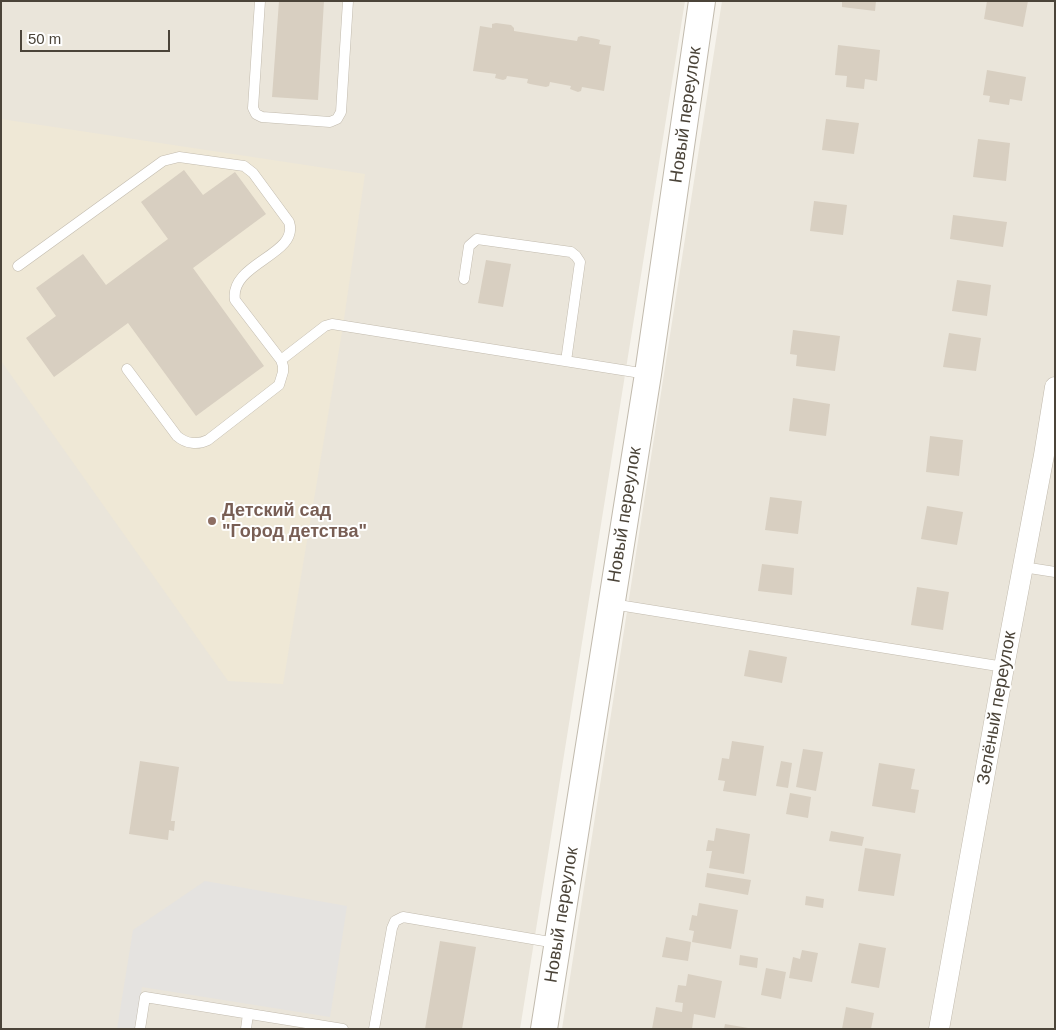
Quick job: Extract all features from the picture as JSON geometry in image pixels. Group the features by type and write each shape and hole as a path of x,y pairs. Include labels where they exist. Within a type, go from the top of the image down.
{"street":[{"name":"Новый переулок","path":"544,1029 648,374 702,1"},
{"name":"Зелёный переулок","path":"939,1029 1055,387"}],"lane":[{"path":"260,1 253,108 256,114 262,117 330,122 337,119 340,112 348,1"},
{"path":"18,266 163,161 179,156 244,166 253,173 289,222 291,228 288,239 246,273 236,286 234,294 235,300 281,360 283,372 279,385 208,440 198,443 185,442 178,436 128,370"},
{"path":"464,279 469,246 477,239 571,252 576,256 580,262 566,361"},
{"path":"281,360 325,326 332,324 648,374"},
{"path":"1023,567 1055,572"},
{"path":"612,604 1004,667"},
{"path":"374,1029 392,928 396,921 403,917 558,943"},
{"path":"140,1029 145,997 342,1029"},
{"path":"246,1029 248,1014"}],"shaded area":[{"path":"1,1 685,1 520,1029 1,1029"},
{"path":"722,1 1055,1 1055,1029 562,1029"},
{"name":"Детский сад \"Город детства\"","path":"1,119 365,174 343,326 283,684 228,681 1,361"},
{"path":"205,881 347,906 330,1017 142,987 135,1029 117,1029 133,930"}],"building":[{"path":"279,1 324,1 318,100 272,97"},
{"path":"842,1 876,1 875,11 842,7"},
{"path":"987,1 1028,1 1023,27 984,19"},
{"path":"492,24 511,25 514,31 577,41 578,37 581,36 600,40 599,44 611,46 604,91 582,87 581,91 578,92 570,89 571,86 550,82 549,86 546,87 527,83 528,79 507,76 503,80 495,78 496,74 473,71 480,26 492,28"},
{"path":"838,45 880,50 877,81 865,79 864,89 846,87 847,76 835,75"},
{"path":"987,70 1026,77 1022,101 1010,99 1009,105 989,102 990,96 983,95"},
{"path":"826,119 859,123 854,154 822,150"},
{"path":"978,139 1010,143 1006,181 973,177"},
{"path":"184,170 203,195 235,172 266,214 193,268 264,366 196,416 128,323 54,377 26,338 56,316 36,288 83,254 106,285 168,239 141,202"},
{"path":"814,201 847,205 843,235 810,231"},
{"path":"953,215 1007,222 1003,247 950,239"},
{"path":"486,260 511,264 503,307 478,303"},
{"path":"957,280 991,285 987,316 952,311"},
{"path":"793,330 840,336 835,371 796,366 797,355 790,354"},
{"path":"949,333 981,338 976,371 943,367"},
{"path":"793,398 830,404 826,436 789,431"},
{"path":"930,436 963,440 959,476 926,472"},
{"path":"770,497 802,501 798,534 765,530"},
{"path":"927,506 963,512 957,545 921,539"},
{"path":"762,564 794,568 792,595 758,591"},
{"path":"917,587 949,592 943,630 911,625"},
{"path":"749,650 787,657 782,683 744,676"},
{"path":"732,741 764,746 756,796 723,791 725,781 718,780 722,758 729,759"},
{"path":"803,749 823,752 816,791 796,787"},
{"path":"140,761 179,767 171,821 175,821 174,831 169,830 168,840 129,834"},
{"path":"781,761 792,763 788,788 776,786"},
{"path":"879,763 915,769 911,789 919,790 915,813 872,806"},
{"path":"790,793 811,797 808,818 786,814"},
{"path":"716,828 750,834 744,874 709,868 712,851 706,851 708,840 714,841"},
{"path":"831,831 864,837 862,846 829,841"},
{"path":"865,848 901,854 894,896 858,891"},
{"path":"707,873 751,880 748,895 705,887"},
{"path":"806,896 824,899 823,908 805,905"},
{"path":"699,903 738,910 731,949 692,942 694,931 689,930 692,915 697,916"},
{"path":"666,937 691,942 688,961 662,957"},
{"path":"440,941 476,947 462,1029 425,1029"},
{"path":"859,943 886,948 879,988 851,983"},
{"path":"802,950 818,953 812,982 789,978 793,957 800,959"},
{"path":"740,955 758,958 757,968 739,965"},
{"path":"766,968 786,972 781,999 761,995"},
{"path":"688,974 722,981 715,1018 694,1014 692,1029 652,1029 656,1007 682,1012 683,1003 675,1002 678,985 686,986"},
{"path":"846,1007 874,1013 871,1029 842,1029"},
{"path":"725,1024 748,1028 748,1029 724,1029"}],"place":[{"name":"Детский сад \"Город детства\"","path":"212,521"}]}
